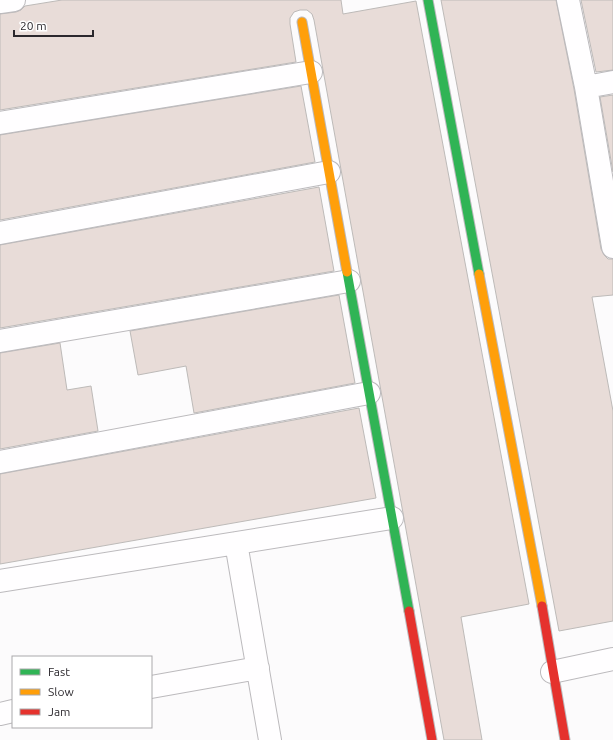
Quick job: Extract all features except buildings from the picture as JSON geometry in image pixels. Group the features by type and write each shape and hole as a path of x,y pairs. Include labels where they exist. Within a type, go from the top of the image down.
{"street":[{"path":"0,2 14,0"},
{"path":"428,0 548,638 552,672 565,740"},
{"path":"568,0 608,188 613,248"},
{"path":"302,22 432,740"},
{"path":"0,123 311,72"},
{"path":"586,87 613,82"},
{"path":"0,233 329,172"},
{"path":"0,341 349,281"},
{"path":"0,462 369,392"},
{"path":"0,582 392,518"},
{"path":"236,543 270,740"},
{"path":"552,672 613,659"},
{"path":"152,687 258,668"},
{"path":"0,714 12,711"}],"traffic: fast":[{"path":"428,0 479,274"},
{"path":"347,272 409,611"}],"traffic: slow":[{"path":"302,22 347,272"},
{"path":"479,274 542,606"}],"traffic: jam":[{"path":"542,606 565,740"},
{"path":"409,611 432,740"}]}
